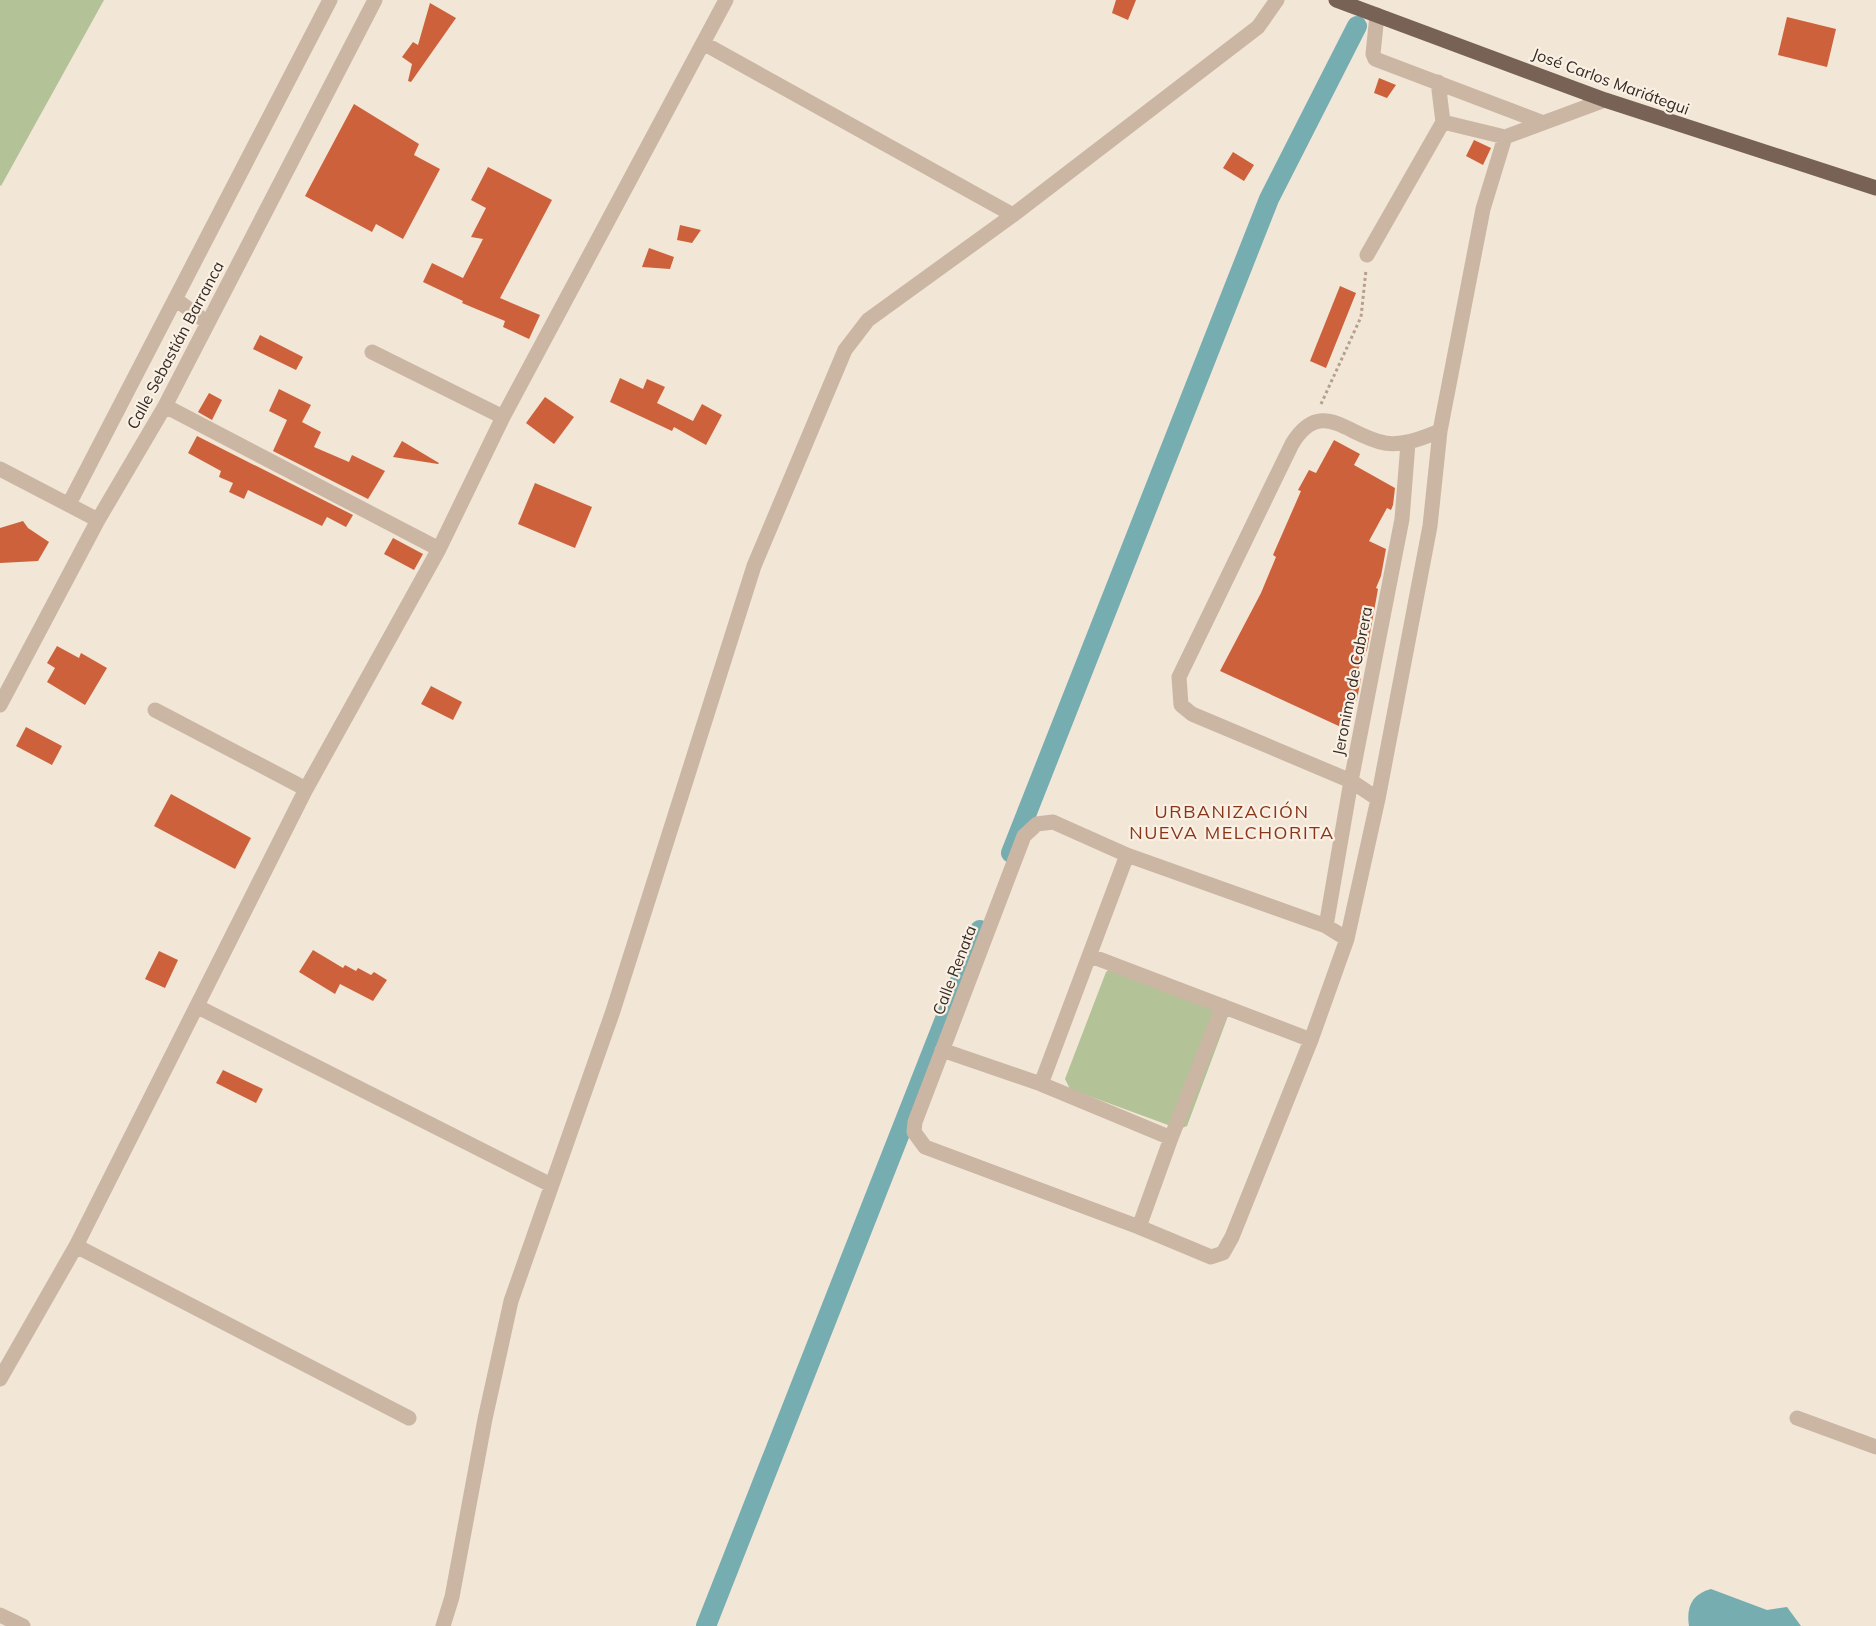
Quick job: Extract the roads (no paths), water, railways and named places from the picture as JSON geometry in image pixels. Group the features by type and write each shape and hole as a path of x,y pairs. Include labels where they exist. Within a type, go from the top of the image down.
{"main road":[{"name":"José Carlos Mariátegui","path":"1337,0 1605,100 1876,188"}],"street":[{"path":"69,504 330,0"},
{"name":"Calle Sebastián Barranca","path":"0,705 98,520 165,406 375,0"},
{"path":"0,1379 76,1246 306,789 439,549 503,417 726,0"},
{"path":"443,1626 452,1597 484,1419 511,1301 613,1011 754,566 845,350 868,320 1013,215 1258,27 1277,0"},
{"path":"1377,15 1373,54 1375,59 1541,122"},
{"path":"703,43 1013,215"},
{"path":"1368,255 1443,122 1438,82"},
{"path":"1443,122 1505,137 1605,100"},
{"path":"1223,1006 1139,1227 1211,1257 1222,1252 1232,1237 1311,1040 1347,939 1378,799 1430,526 1440,431 1483,209 1505,137"},
{"path":"175,299 208,323"},
{"path":"372,352 503,417"},
{"path":"165,406 439,549"},
{"path":"1378,799 1351,781 1192,714 1181,705 1179,677 1292,444 1305,425 1315,420 1344,425 1385,443 1408,443 1440,431"},
{"name":"Jeronimo de Cabrera","path":"1326,927 1351,781 1402,519 1408,443"},
{"path":"0,469 98,520"},
{"path":"155,710 306,789"},
{"name":"Calle Renata","path":"1126,855 1053,822 1037,824 1024,836 915,1122 914,1132 925,1147 1139,1227"},
{"path":"1041,1084 1126,855 1326,927 1347,939"},
{"path":"1090,956 1311,1040"},
{"path":"198,1007 551,1185"},
{"path":"942,1050 1041,1084 1171,1138"},
{"path":"76,1246 409,1418"},
{"path":"1797,1418 1876,1447"},
{"path":"0,1615 23,1626"}],"water":[{"path":"1711,1589 1767,1610 1787,1607 1801,1626 1689,1626 1688,1613 1692,1602 1699,1594"}],"waterway":[{"path":"1011,853 1269,199 1357,26"},
{"path":"706,1626 980,930"}],"district":[{"name":"URBANIZACIÓN NUEVA MELCHORITA","path":"1232,821"}]}
